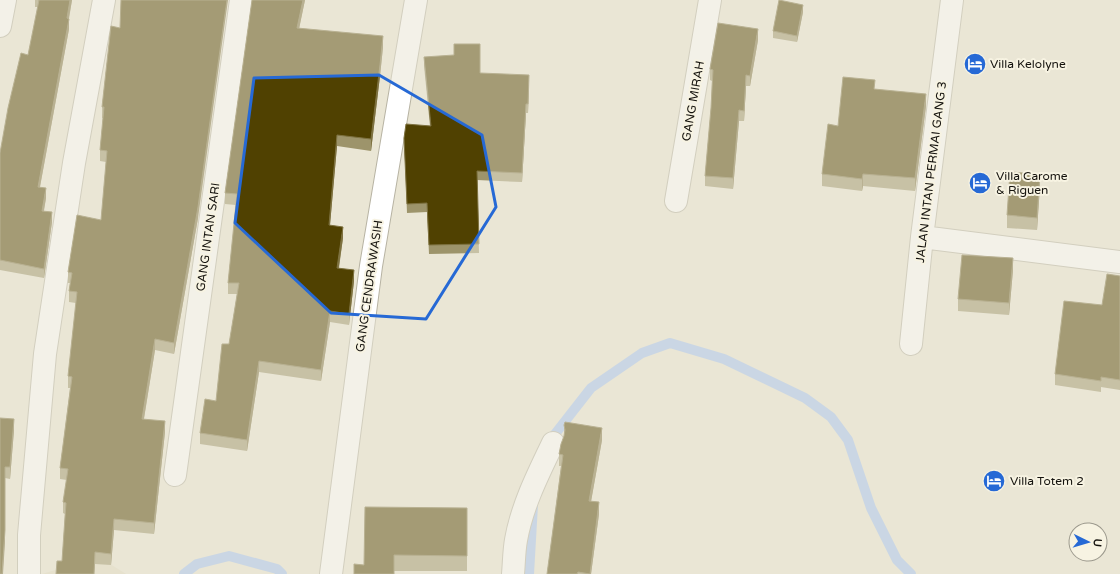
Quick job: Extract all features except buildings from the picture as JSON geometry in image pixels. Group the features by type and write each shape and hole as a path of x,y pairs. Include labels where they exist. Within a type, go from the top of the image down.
{"street":[{"path":"0,26 5,0"},
{"path":"29,574 29,535 45,354 74,163 104,0"},
{"name":"GANG INTAN SARI","path":"175,475 241,0"},
{"name":"GANG CENDRAWASIH","path":"331,574 371,266 416,0"},
{"name":"GANG MIRAH","path":"676,201 710,0"},
{"name":"JALAN INTAN PERMAI GANG 3","path":"911,344 922,236 952,0"},
{"path":"922,236 1120,262"},
{"path":"513,574 516,539 524,508 536,478 553,443"}],"highlighted area":[{"path":"379,75 482,135 496,207 426,319 331,313 235,223 254,78"}],"shaded area":[{"path":"99,557 126,574 42,574"}],"waterway":[{"path":"548,443 591,388 642,353 670,343 724,359 805,398 831,417 848,440 871,508 897,560 911,574"},
{"path":"529,574 533,505"},
{"path":"184,574 197,564 229,556 277,569 282,574"}],"place":[{"name":"Villa Kelolyne","path":"975,64"},
{"name":"Villa Carome & Riguen","path":"980,183"},
{"name":"Villa Totem 2","path":"994,481"}]}
